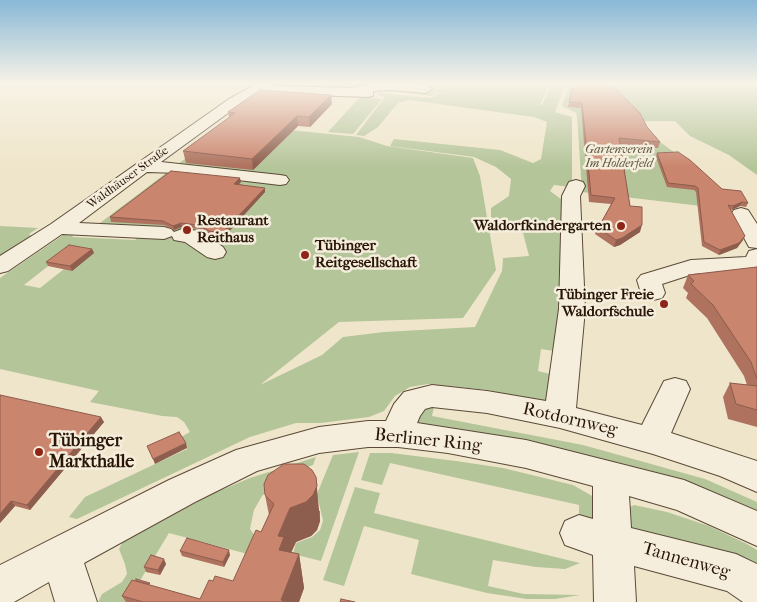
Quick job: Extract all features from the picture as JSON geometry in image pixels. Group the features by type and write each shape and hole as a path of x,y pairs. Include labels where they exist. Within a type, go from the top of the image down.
{"street":[{"name":"Waldhäuser Straße","path":"0,266 58,228 221,111"},
{"path":"143,167 179,168 280,180"},
{"path":"560,416 572,309 571,196 576,186"},
{"path":"741,214 757,242"},
{"path":"58,228 191,236 215,252"},
{"path":"653,293 650,280 690,267 755,263 757,256"},
{"path":"655,441 655,431 675,389"},
{"name":"Rotdornweg","path":"398,434 405,412 415,400 432,396 487,402 560,416 655,441 732,466 757,477"},
{"name":"Berliner Ring","path":"0,588 182,490 248,460 319,440 368,434 398,434 448,440 526,454 684,496 757,529"},
{"path":"610,477 596,537 615,602"},
{"name":"Tannenweg","path":"596,537 736,574 757,587"},
{"path":"61,555 76,602"}],"green space":[{"path":"347,111 372,111 353,134 328,132"},
{"path":"374,111 391,111 378,127 364,136 356,135"},
{"path":"491,111 555,111 572,117 572,187 554,185 550,191 565,202 560,352 541,349 538,371 558,376 549,403 488,390 428,384 410,387 395,396 384,411 369,417 321,423 296,423 250,437 77,519 69,517 85,497 187,449 181,437 190,432 184,422 177,417 162,416 90,402 99,391 0,369 0,278 69,231 77,231 72,237 135,240 141,234 96,226 231,124 359,137 387,146 473,158 480,176 496,270 463,318 339,322 260,385 322,355 343,337 384,332 475,327 502,271 503,258 529,256 523,233 491,217 491,208 509,196 511,179 496,167 474,157 390,146 394,139 500,150 533,163 541,159 547,122 534,117","holes":["70,249 64,269 40,288 24,285"]},
{"name":"Gartenverein Im Holderfeld","path":"572,111 757,111 757,175 729,155 690,136 675,121 642,121 652,136 694,167 701,206 582,192 576,113"},
{"path":"0,226 38,228 29,234 34,238 0,259"},
{"path":"424,406 434,407 432,416 583,445 705,479 757,502 757,516 421,425 416,419"},
{"path":"359,452 321,561 293,554 296,543 312,537 320,530 323,521 317,494 333,455"},
{"path":"370,453 391,453 503,468 573,485 594,497 599,522 579,525 579,505 390,463 382,485 361,480"},
{"path":"316,457 313,465 299,470 275,484 262,496 254,510 250,529 255,536 255,556 169,533 127,602 98,602 102,594 122,582 127,574 119,549 122,543 212,494 250,478"},
{"path":"355,487 380,493 374,513 580,563 565,569 536,567 493,560 488,586 524,594 580,595 555,599 527,599 487,593 411,574 419,540 364,526 344,586 323,580"},
{"path":"634,505 667,512 709,526 747,544 757,550 757,570 628,531 626,509"}],"building":[{"path":"315,111 309,117 297,116 252,159 183,151 235,113 228,112"},
{"path":"583,111 638,111 647,127 660,142 619,138 630,206 642,207 642,225 616,240 597,227 615,198 591,195"},
{"path":"678,152 690,160 722,189 741,191 748,203 742,202 733,206 728,205 745,236 739,243 720,250 704,242 698,188 668,183 657,153"},
{"path":"171,171 240,178 234,184 265,188 222,233 209,231 198,225 181,223 173,226 163,221 110,217"},
{"path":"69,245 92,249 70,266 46,262"},
{"path":"757,267 757,379 751,362 713,305 691,284 694,281 688,275"},
{"path":"730,383 757,386 757,410 736,404"},
{"name":"Tübinger Markthalle","path":"0,395 101,417 27,505 11,501 0,514"},
{"path":"179,432 186,443 153,459 147,446"},
{"path":"284,464 304,464 312,470 316,477 317,486 313,495 306,502 290,508 278,536 284,537 279,550 299,554 281,600 287,602 143,602 122,596 132,580 200,599 209,580 213,581 215,576 233,581 256,530 261,532 274,504 265,495 264,484 268,475"},
{"path":"187,538 229,550 223,562 180,551"},
{"path":"151,555 164,559 158,570 144,567"},
{"path":"136,579 150,583 136,581"},
{"path":"341,599 355,602 340,602"}],"place":[{"name":"Waldorfkindergarten","path":"621,226"},
{"name":"Restaurant Reithaus","path":"187,230"},
{"name":"Tübinger Reitgesellschaft","path":"305,255"},
{"name":"Tübinger Freie Waldorfschule","path":"664,304"},
{"name":"Tübinger Markthalle","path":"39,452"}]}
